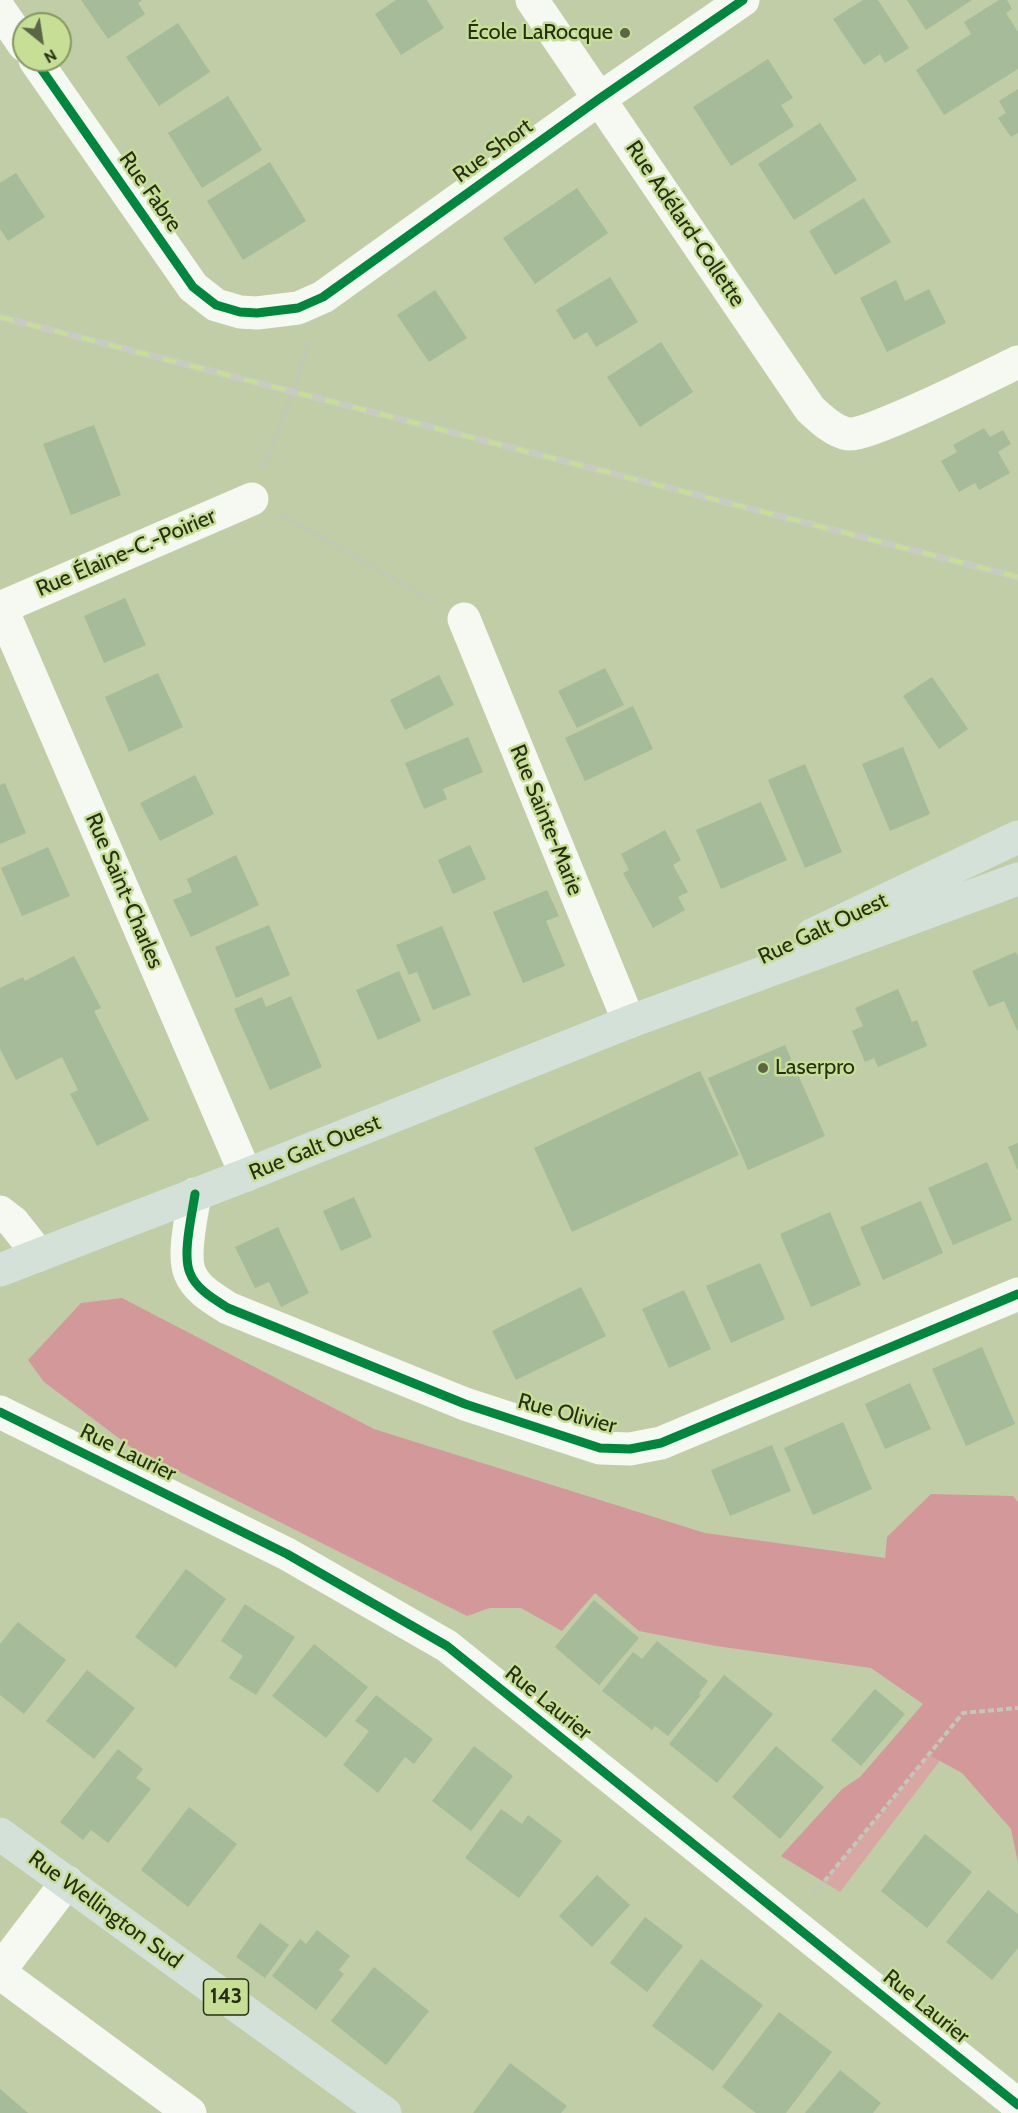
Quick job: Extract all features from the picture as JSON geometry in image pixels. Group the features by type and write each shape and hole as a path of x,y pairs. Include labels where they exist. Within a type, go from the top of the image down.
{"main road":[{"name":"Rue Galt Ouest","path":"629,1022 1018,837"},
{"name":"Rue Galt Ouest","path":"0,1270 246,1175 629,1022 1018,879"},
{"name":"Rue Wellington Sud","path":"0,1834 385,2113"}],"street":[{"name":"Rue Adélard-Collette","path":"532,0 810,409 830,426 850,435 875,428 1018,362"},
{"name":"Rue Short","path":"257,314 298,308 323,297 599,99 743,0"},
{"path":"0,10 12,28"},
{"name":"Rue Fabre","path":"43,72 193,287 216,305 257,314"},
{"name":"Rue Élaine-C.-Poirier","path":"1,607 252,499"},
{"name":"Rue Saint-Charles","path":"1,607 246,1175"},
{"name":"Rue Sainte-Marie","path":"464,619 629,1022"},
{"name":"Rue Olivier","path":"195,1194 187,1250 190,1274 204,1293 228,1308 465,1404 600,1448 630,1449 661,1443 1018,1294"},
{"path":"0,1212 13,1222 39,1255"},
{"name":"Rue Laurier","path":"0,1412 287,1554 447,1646 1018,2105"},
{"path":"67,1882 0,1971 190,2113"}],"path":[{"path":"298,308 307,346 293,392 252,499 464,619"},
{"path":"790,1924 963,1713 1018,1708"}],"shaded area":[{"path":"122,1298 374,1429 705,1533 885,1558 887,1537 931,1494 1013,1496 1018,1502 1018,1863 1011,1829 962,1773 929,1755 824,1882 781,1856 842,1789 860,1777 923,1704 871,1668 716,1646 639,1631 595,1593 562,1631 521,1608 490,1608 467,1616 132,1448 44,1382 28,1360 81,1303"},
{"path":"1010,1632 951,1746 840,1892 824,1882"}],"building":[{"path":"81,0 142,0 138,3 145,14 108,39"},
{"path":"396,0 427,0 444,28 401,55 375,14"},
{"path":"863,0 878,0 909,48 885,63 880,54 864,65 833,19"},
{"path":"907,0 972,0 926,30"},
{"path":"999,0 1007,0 1012,9 1006,13 1018,32 1018,69 944,115 916,70 971,34 964,22"},
{"path":"178,23 210,72 159,106 126,57"},
{"path":"768,59 793,98 781,105 794,126 731,166 693,107"},
{"path":"1018,89 1018,133 1011,137 998,118 1006,113 999,101"},
{"path":"228,96 262,150 202,188 168,133"},
{"path":"820,123 857,180 794,220 758,164"},
{"path":"270,162 306,221 243,260 207,201"},
{"path":"16,173 45,217 8,241 0,229 0,183"},
{"path":"577,188 608,233 535,284 503,238"},
{"path":"864,198 891,242 835,275 809,231"},
{"path":"610,277 638,322 596,347 587,332 574,340 556,310"},
{"path":"896,280 905,301 929,289 946,323 887,352 860,298"},
{"path":"435,290 467,338 429,362 397,315"},
{"path":"661,342 693,392 640,427 607,377"},
{"path":"94,425 121,495 71,515 43,444"},
{"path":"984,428 990,437 1003,430 1011,444 998,452 1010,473 979,490 975,483 959,492 941,461 957,452 953,445"},
{"path":"125,598 146,645 104,663 84,616"},
{"path":"605,668 624,705 577,728 558,691"},
{"path":"158,673 183,727 129,752 105,697"},
{"path":"439,675 454,705 405,730 390,700"},
{"path":"932,677 968,729 939,749 903,696"},
{"path":"633,706 653,749 585,781 565,738"},
{"path":"468,737 483,772 443,789 447,799 424,809 405,763"},
{"path":"903,747 930,814 890,831 862,764"},
{"path":"805,764 842,852 805,868 768,780"},
{"path":"195,775 214,814 160,841 140,803"},
{"path":"5,783 26,833 0,844 0,785"},
{"path":"761,802 787,860 721,889 696,830"},
{"path":"665,830 681,860 673,865 688,892 678,897 685,910 653,928 623,873 629,870 621,854"},
{"path":"470,845 486,879 453,894 438,860"},
{"path":"48,847 70,896 22,916 1,868"},
{"path":"236,855 259,905 191,937 173,900 192,892 187,879"},
{"path":"547,890 559,916 546,921 565,966 523,983 493,912"},
{"path":"269,925 290,975 236,998 215,947"},
{"path":"442,926 471,995 433,1010 417,972 409,975 396,945"},
{"path":"1016,952 1018,957 1018,1032 1004,1001 989,1007 972,971"},
{"path":"74,956 101,1008 94,1011 149,1120 97,1146 70,1094 78,1090 62,1057 16,1080 0,1049 0,988 23,977 25,981"},
{"path":"399,971 421,1021 378,1040 356,990"},
{"path":"898,989 912,1022 917,1020 927,1046 878,1067 874,1058 865,1062 852,1031 863,1026 855,1008"},
{"path":"291,996 322,1067 270,1090 234,1009 262,997 266,1007"},
{"path":"785,1045 825,1136 748,1170 708,1078"},
{"path":"700,1071 739,1155 572,1232 534,1148"},
{"path":"1018,1143 1018,1171 1008,1147"},
{"path":"987,1162 1012,1220 953,1245 928,1188"},
{"path":"354,1197 372,1237 341,1251 323,1211"},
{"path":"921,1201 943,1253 883,1280 860,1227"},
{"path":"830,1212 861,1285 811,1307 780,1234"},
{"path":"278,1227 309,1293 281,1307 269,1282 255,1288 235,1247"},
{"path":"760,1263 785,1319 731,1343 706,1286"},
{"path":"581,1287 606,1336 516,1380 492,1331"},
{"path":"684,1290 711,1349 669,1368 642,1309"},
{"path":"982,1347 1015,1424 966,1446 932,1369"},
{"path":"910,1383 931,1429 885,1449 865,1404"},
{"path":"843,1422 872,1489 813,1515 784,1448"},
{"path":"772,1445 791,1491 730,1516 711,1470"},
{"path":"186,1569 226,1599 176,1668 135,1637"},
{"path":"594,1600 639,1638 599,1685 555,1647"},
{"path":"245,1604 295,1637 256,1695 229,1678 243,1656 221,1641"},
{"path":"18,1622 66,1660 24,1714 0,1695 0,1644"},
{"path":"657,1641 708,1681 699,1693 701,1695 668,1736 655,1726 652,1730 602,1691 633,1652 642,1659"},
{"path":"314,1644 368,1687 326,1738 272,1696"},
{"path":"87,1670 135,1708 94,1759 46,1721"},
{"path":"724,1675 773,1714 717,1783 669,1744"},
{"path":"875,1689 905,1714 861,1766 831,1740"},
{"path":"376,1695 433,1739 414,1764 405,1757 378,1793 343,1765 369,1731 355,1721"},
{"path":"474,1746 513,1776 471,1831 432,1801"},
{"path":"776,1746 824,1787 780,1839 732,1797"},
{"path":"118,1749 143,1769 136,1778 151,1789 108,1843 91,1830 83,1840 60,1822"},
{"path":"189,1807 237,1844 188,1907 141,1870"},
{"path":"501,1809 522,1824 528,1815 562,1841 519,1898 465,1858"},
{"path":"925,1834 972,1872 927,1928 881,1891"},
{"path":"597,1875 630,1905 592,1947 559,1916"},
{"path":"988,1890 1018,1914 1018,1948 992,1980 946,1942"},
{"path":"645,1917 683,1946 647,1992 610,1963"},
{"path":"260,1923 289,1945 265,1978 236,1957"},
{"path":"317,1930 350,1956 339,1970 344,1974 316,2010 272,1976 300,1939 306,1944"},
{"path":"701,1959 763,2005 713,2071 652,2026"},
{"path":"374,1967 429,2011 386,2065 331,2021"},
{"path":"779,2012 832,2052 786,2113 756,2113 722,2087"},
{"path":"510,2063 567,2106 561,2113 473,2113"},
{"path":"840,2070 881,2103 873,2113 805,2113"},
{"path":"0,2089 28,2113 0,2113"}],"railway":[{"path":"0,317 1018,577"}],"cycle path":[{"path":"43,72 193,287 216,305 240,312 257,313 298,308 323,297 599,99 743,0"},
{"path":"195,1194 187,1246 190,1273 201,1289 228,1308 465,1404 600,1448 630,1449 661,1443 1018,1294"},
{"path":"0,1412 287,1554 447,1646 1018,2105"}],"place":[{"name":"École LaRocque","path":"625,33"},
{"name":"Laserpro","path":"763,1068"}]}
